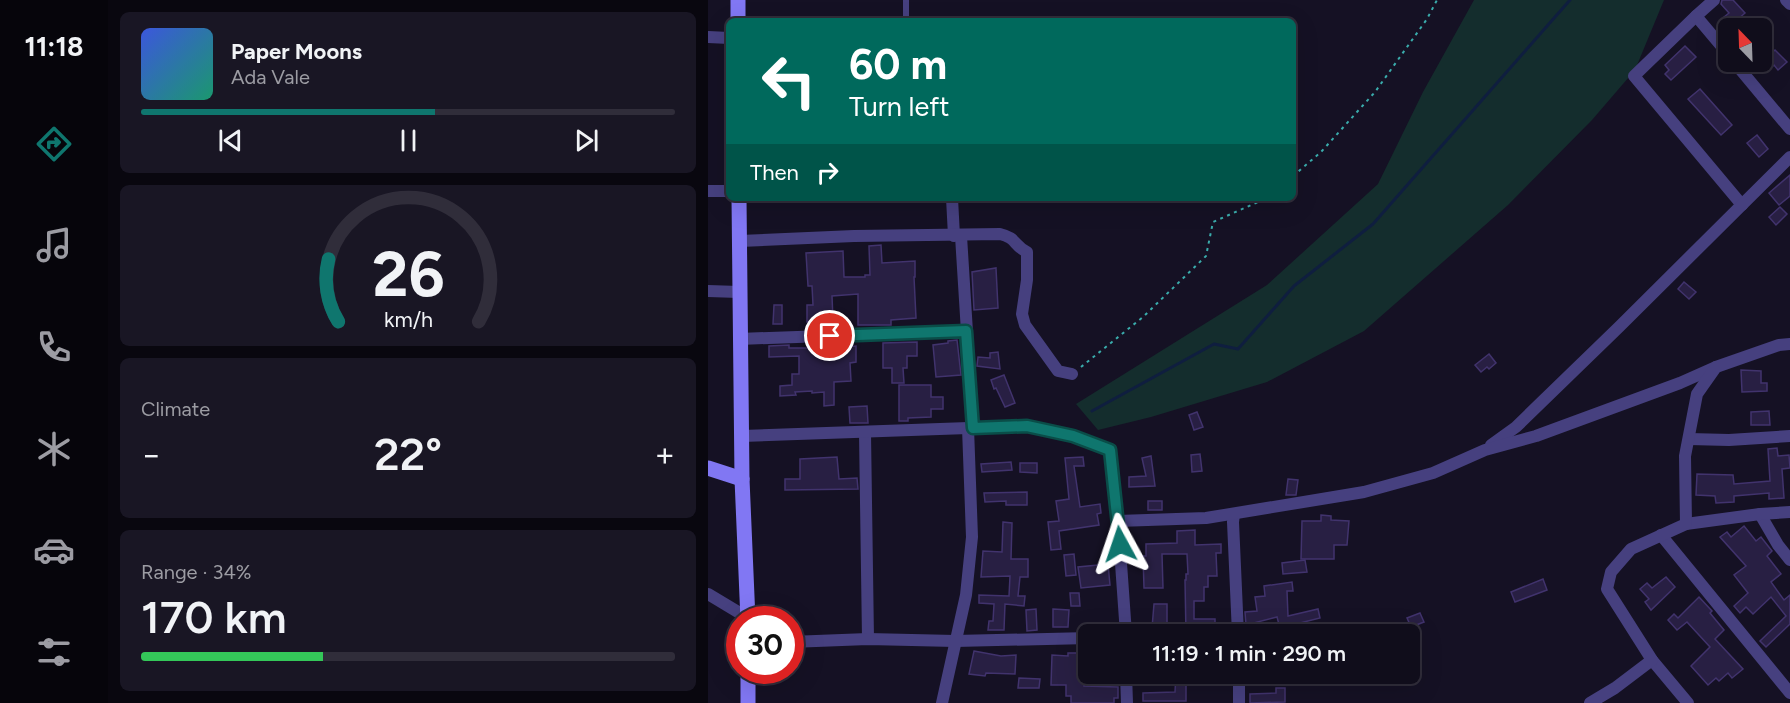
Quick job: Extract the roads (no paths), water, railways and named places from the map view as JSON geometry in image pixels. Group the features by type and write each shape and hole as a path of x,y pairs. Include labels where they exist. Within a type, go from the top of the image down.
{"street":[{"path":"738,0 738,18"},
{"path":"1714,0 1634,76 1742,205"},
{"path":"1786,0 1790,4"},
{"path":"1696,15 1718,42"},
{"path":"708,37 726,38"},
{"path":"1742,72 1790,129"},
{"path":"1485,450 1516,427 1790,157"},
{"path":"708,191 726,191"},
{"path":"738,201 742,479 747,606"},
{"path":"942,703 966,595 972,537 971,428 966,331 958,236 952,201"},
{"path":"740,241 854,236 1000,234 1007,236 1013,239 1020,249 1027,252 1027,280 1022,314 1025,324 1058,371 1072,374"},
{"path":"708,291 739,292"},
{"path":"740,339 966,331"},
{"path":"1118,521 1206,518 1364,492 1433,473 1485,450 1536,436 1680,383 1716,367 1786,343"},
{"path":"1686,524 1686,456 1697,394 1716,367"},
{"path":"742,436 1027,426 1073,436 1110,450 1125,624"},
{"path":"865,433 868,639"},
{"path":"1689,439 1729,440 1790,436"},
{"path":"708,468 742,479"},
{"path":"1688,703 1652,660 1607,589 1611,572 1631,549 1686,524 1790,512"},
{"path":"1234,514 1238,624"},
{"path":"1760,514 1778,545 1790,560"},
{"path":"1661,535 1790,693"},
{"path":"708,594 727,606"},
{"path":"804,641 1078,638"},
{"path":"1590,703 1615,688 1652,660"},
{"path":"748,684 748,703"},
{"path":"1126,684 1127,703"},
{"path":"1239,684 1239,703"}],"lane":[{"path":"906,0 906,18"}],"waterway":[{"path":"1092,411 1214,344 1238,349 1294,286 1373,224 1570,0"}]}
